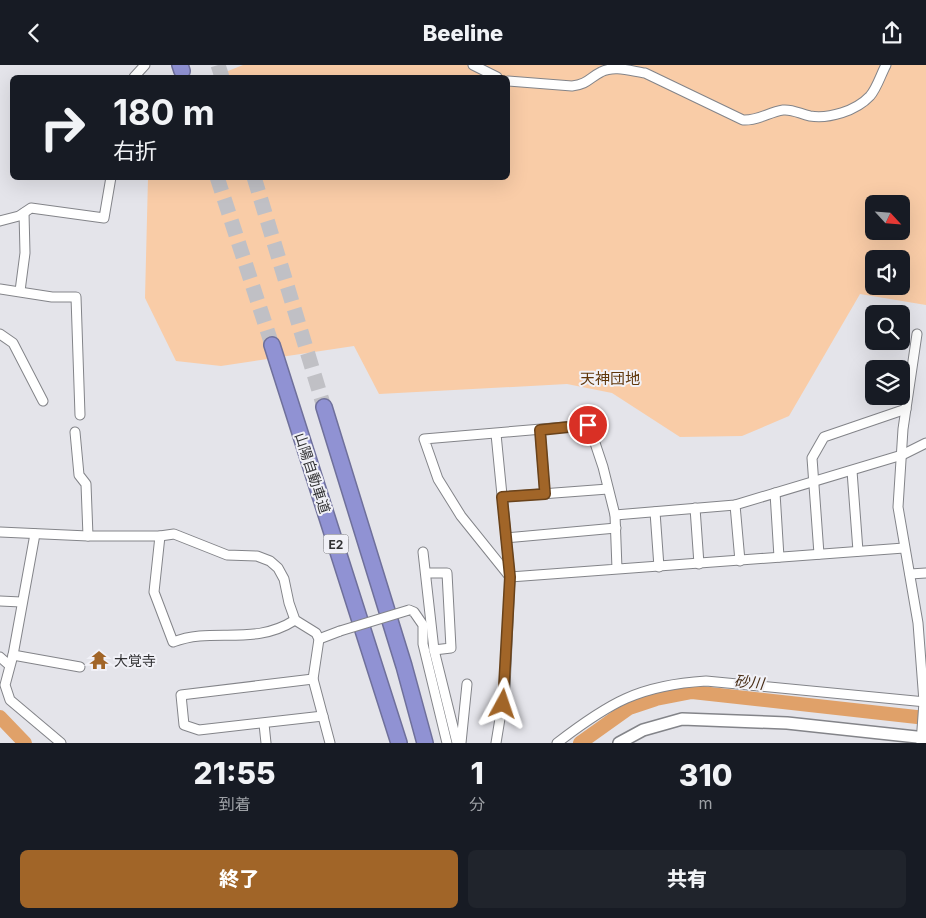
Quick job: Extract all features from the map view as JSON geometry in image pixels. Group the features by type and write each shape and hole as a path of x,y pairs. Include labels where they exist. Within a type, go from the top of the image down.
{"highway":[{"name":"山陽自動車道","path":"272,345 400,743"},
{"name":"E2","path":"324,407 426,743"}],"street":[{"path":"136,75 145,65"},
{"path":"473,65 493,75"},
{"path":"510,82 520,84 572,86 588,82 600,72 611,69 628,70 645,73 743,120 754,121 782,110 792,110 809,116 829,116 847,110 870,95 886,65"},
{"path":"0,221 24,213 32,208 104,218 110,180"},
{"path":"20,291 24,253 24,213"},
{"path":"0,289 52,297 76,297 80,415"},
{"path":"0,334 14,343 43,401"},
{"path":"619,743 643,730 682,719 787,723 923,737 925,703 918,623 898,507 906,409 917,334"},
{"path":"819,554 812,458 824,437 906,409"},
{"path":"510,577 456,509 438,479 424,439 588,425 615,515 617,569"},
{"path":"540,430 545,494"},
{"path":"75,433 79,475 86,483 88,536"},
{"path":"496,434 510,577 506,688 496,743"},
{"path":"615,515 735,505 902,455 926,443"},
{"path":"852,471 858,551"},
{"path":"502,497 608,489"},
{"path":"775,493 779,557"},
{"path":"735,505 740,561"},
{"path":"695,508 699,564"},
{"path":"655,512 659,567"},
{"path":"506,538 616,528"},
{"path":"0,532 88,536 160,536 174,533 227,555 257,557 270,561 278,568 284,579 288,603 295,621 316,633 319,639 313,679 330,743"},
{"path":"34,534 13,655 5,685 10,700 61,743"},
{"path":"160,536 154,592 173,642 208,636 251,636 275,630 295,621"},
{"path":"510,577 904,548"},
{"path":"423,552 427,573 434,650 459,743"},
{"path":"427,573 447,573 451,648 434,650"},
{"path":"910,573 926,573"},
{"path":"0,601 21,602"},
{"path":"319,639 409,610 414,612 423,625 423,644 447,743"},
{"path":"13,655 80,667"},
{"path":"0,657 9,665"},
{"path":"313,679 181,695 184,725 199,730 323,716"},
{"path":"557,743 594,714 618,701 660,685 685,682 706,681 925,703"},
{"path":"459,743 467,684"},
{"path":"264,724 266,743"}],"shaded area":[{"path":"243,65 926,65 926,305 866,295 910,295 910,250 865,250 865,295 860,294 789,416 742,436 680,437 612,393 567,384 379,394 354,346 221,366 176,361 145,298 148,180 510,180 510,75 218,75"}],"waterway":[{"name":"砂川","path":"580,743 629,708 656,699 692,692 926,718"},
{"name":"砂川","path":"0,717 25,743"}],"tunnel":[{"path":"218,65 221,75"},
{"path":"218,180 272,345"},
{"path":"255,180 324,407"}],"place":[{"name":"大覚寺","path":"99,660"}],"district":[{"name":"天神団地","path":"610,378"}],"route":[{"path":"503,704 506,688 508,584 510,577 502,497 545,494 540,430 588,425"}]}
